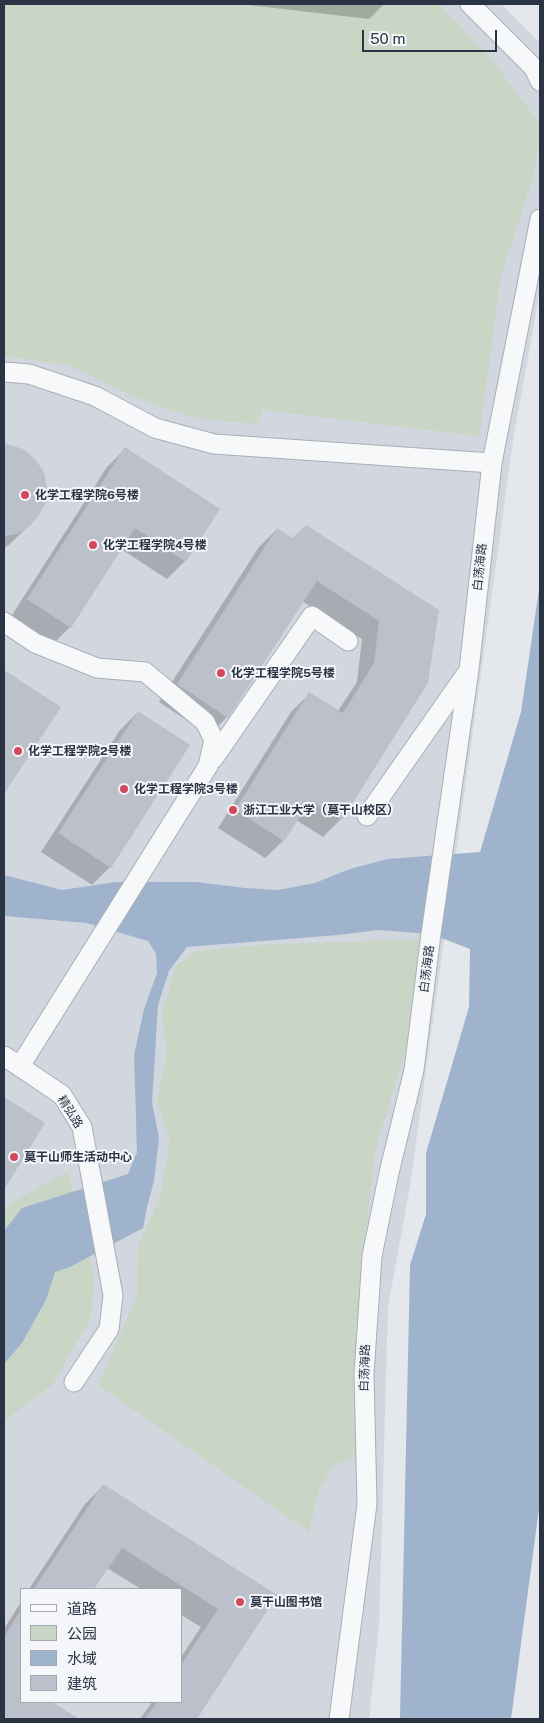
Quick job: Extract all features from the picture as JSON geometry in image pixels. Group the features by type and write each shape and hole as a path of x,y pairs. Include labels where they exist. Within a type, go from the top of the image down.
{"street":[{"path":"470,4 534,68 540,81"},
{"name":"白荡海路","path":"338,1719 367,1504 364,1374 372,1256 389,1173 414,1070 431,934 469,670 492,463 540,219"},
{"path":"4,372 29,374 95,396 155,428 214,444 492,463"},
{"path":"20,1066 208,766 312,616 348,641"},
{"path":"4,622 35,643 97,668 145,672 204,722 214,740 208,766"},
{"path":"368,816 469,670"},
{"name":"精弘路","path":"4,1056 62,1094 82,1127 112,1295 109,1329 74,1382"}],"shaded area":[{"name":"浙江工业大学（莫干山校区）","path":"4,4 501,4 540,43 540,291 514,434 410,1186 388,1307 379,1626 369,1719 4,1719"}],"green space":[{"path":"4,4 439,4 493,61 540,124 534,174 501,276 479,436 263,410 257,424 201,419 151,404 67,365 4,356"},
{"path":"421,939 414,1024 375,1150 359,1297 360,1454 333,1466 319,1490 309,1532 98,1385 137,1296 138,1245 160,1198 170,1141 157,1099 167,1052 162,1015 175,966 198,951 262,945"},
{"path":"68,1172 94,1278 91,1318 52,1385 4,1421 4,1211 12,1202"}],"water":[{"path":"540,583 540,1501 511,1719 400,1719 410,1265 426,1214 426,1153 469,1007 470,949 431,934 378,930 187,947 169,971 158,1005 152,1103 159,1138 154,1181 143,1228 70,1267 55,1272 46,1300 22,1343 4,1364 4,1231 22,1208 128,1174 137,1152 134,1055 144,1009 157,973 156,954 148,941 87,923 4,916 4,875 62,890 116,882 196,882 278,890 315,883 350,869 387,859 480,852 521,712"}],"building":[{"name":"化学工程学院6号楼","path":"4,443 23,449 35,459 44,472 47,488 46,502 30,526 17,534 4,536"},
{"name":"化学工程学院4号楼","path":"125,447 220,509 186,562 135,528 71,628 27,599"},
{"name":"化学工程学院5号楼","path":"306,525 439,610 428,683 342,820 311,800 284,841 235,810 309,692 343,713 374,663 379,621 317,581 228,718 177,684 277,528 292,538"},
{"name":"化学工程学院2号楼","path":"4,670 61,707 4,794"},
{"name":"化学工程学院3号楼","path":"138,711 190,745 111,868 58,833"},
{"name":"莫干山师生活动中心","path":"4,1097 45,1123 4,1190"},
{"name":"莫干山图书馆","path":"103,1484 277,1595 197,1719 145,1719 156,1703 182,1703 182,1663 218,1609 122,1548 95,1588 35,1588"},
{"path":"20,1612 20,1703 54,1703 79,1719 4,1719 4,1637"}],"place":[{"name":"化学工程学院6号楼","path":"25,495"},
{"name":"化学工程学院4号楼","path":"93,545"},
{"name":"化学工程学院5号楼","path":"221,673"},
{"name":"化学工程学院2号楼","path":"18,751"},
{"name":"化学工程学院3号楼","path":"124,789"},
{"name":"浙江工业大学（莫干山校区）","path":"233,810"},
{"name":"莫干山师生活动中心","path":"14,1157"},
{"name":"莫干山图书馆","path":"240,1602"}]}
